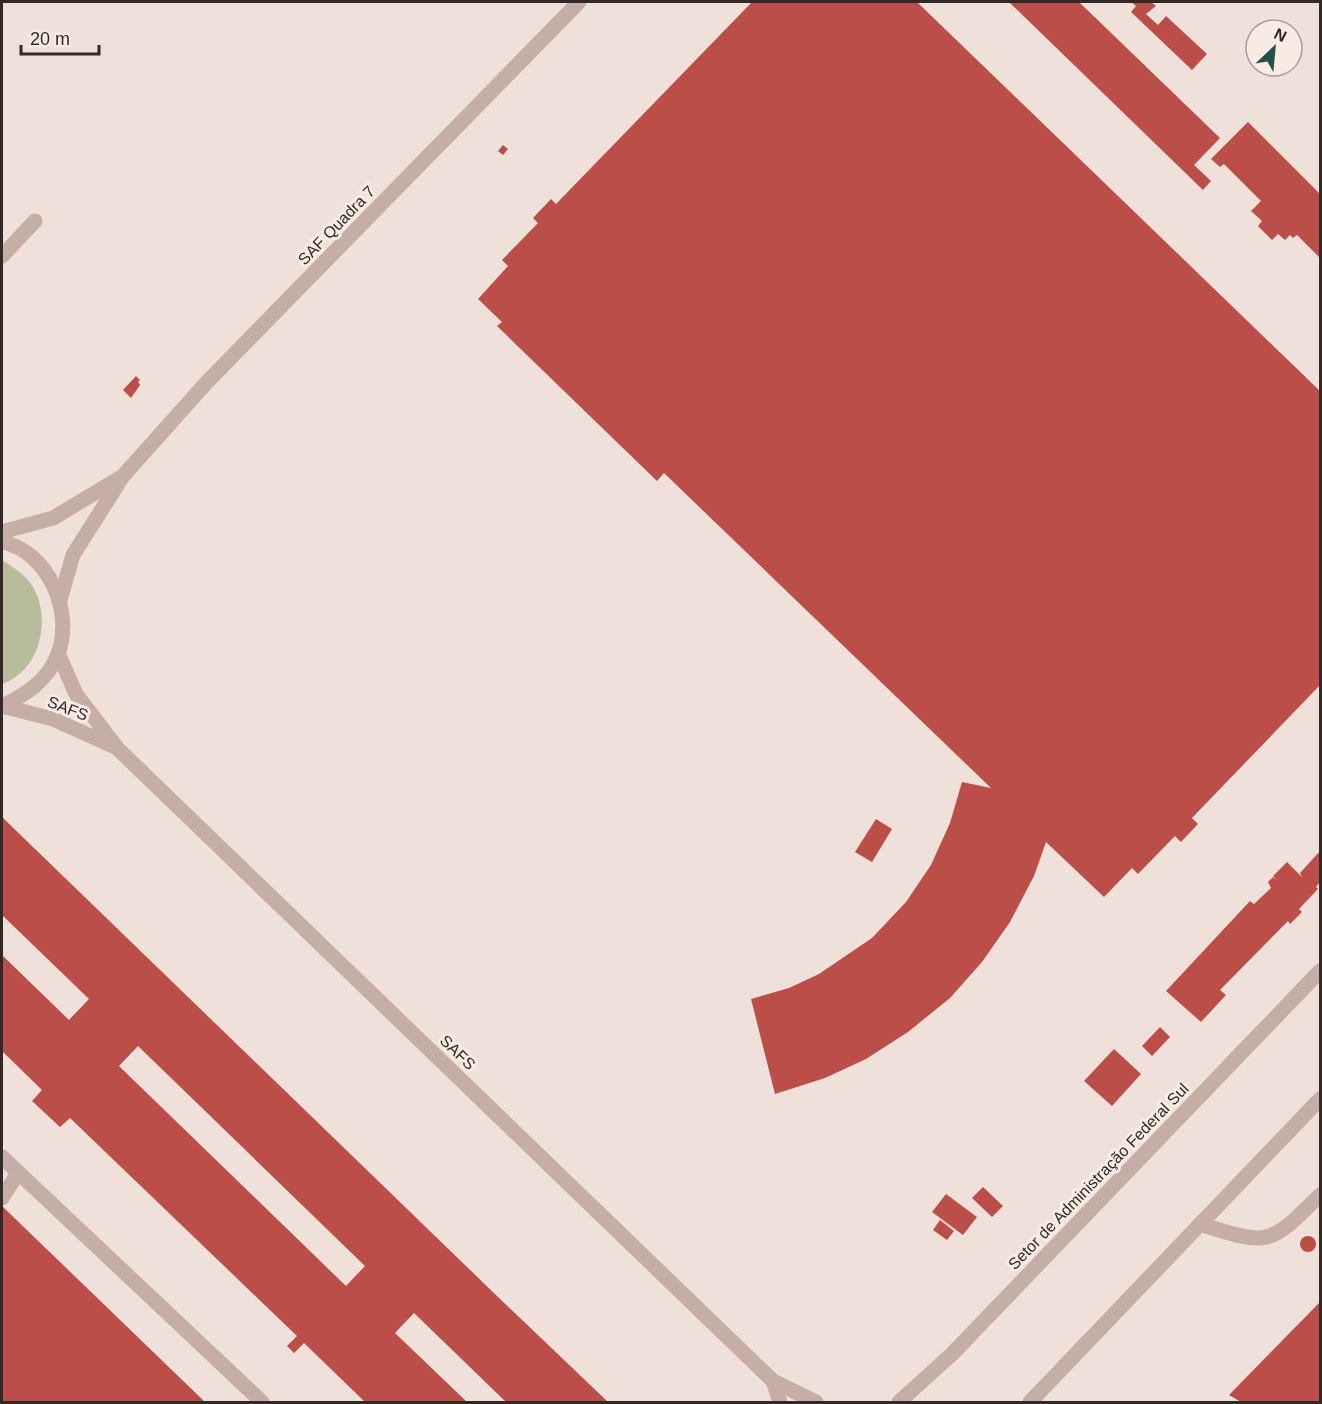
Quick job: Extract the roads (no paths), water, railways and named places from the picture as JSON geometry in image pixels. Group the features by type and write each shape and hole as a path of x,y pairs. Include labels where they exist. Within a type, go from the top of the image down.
{"street":[{"name":"SAF Quadra 7","path":"60,600 73,555 123,477 207,382 579,2"},
{"path":"2,256 35,221"},
{"name":"SAF Quadra 7","path":"2,532 53,518 123,477"},
{"path":"2,542 31,556 49,576 60,600 63,627 58,653 45,676 26,694 2,706"},
{"name":"SAFS","path":"58,653 75,694 118,749 773,1381 816,1402"},
{"name":"SAFS","path":"2,706 53,719 118,749"},
{"name":"Setor de Administração Federal Sul","path":"899,1402 960,1345 1320,971"},
{"path":"1030,1402 1320,1100"},
{"path":"2,1157 262,1402"},
{"path":"2,1198 18,1173"},
{"path":"1200,1224 1249,1239 1268,1238 1290,1225 1320,1195"},
{"name":"SAFS","path":"773,1381 780,1402"}]}
